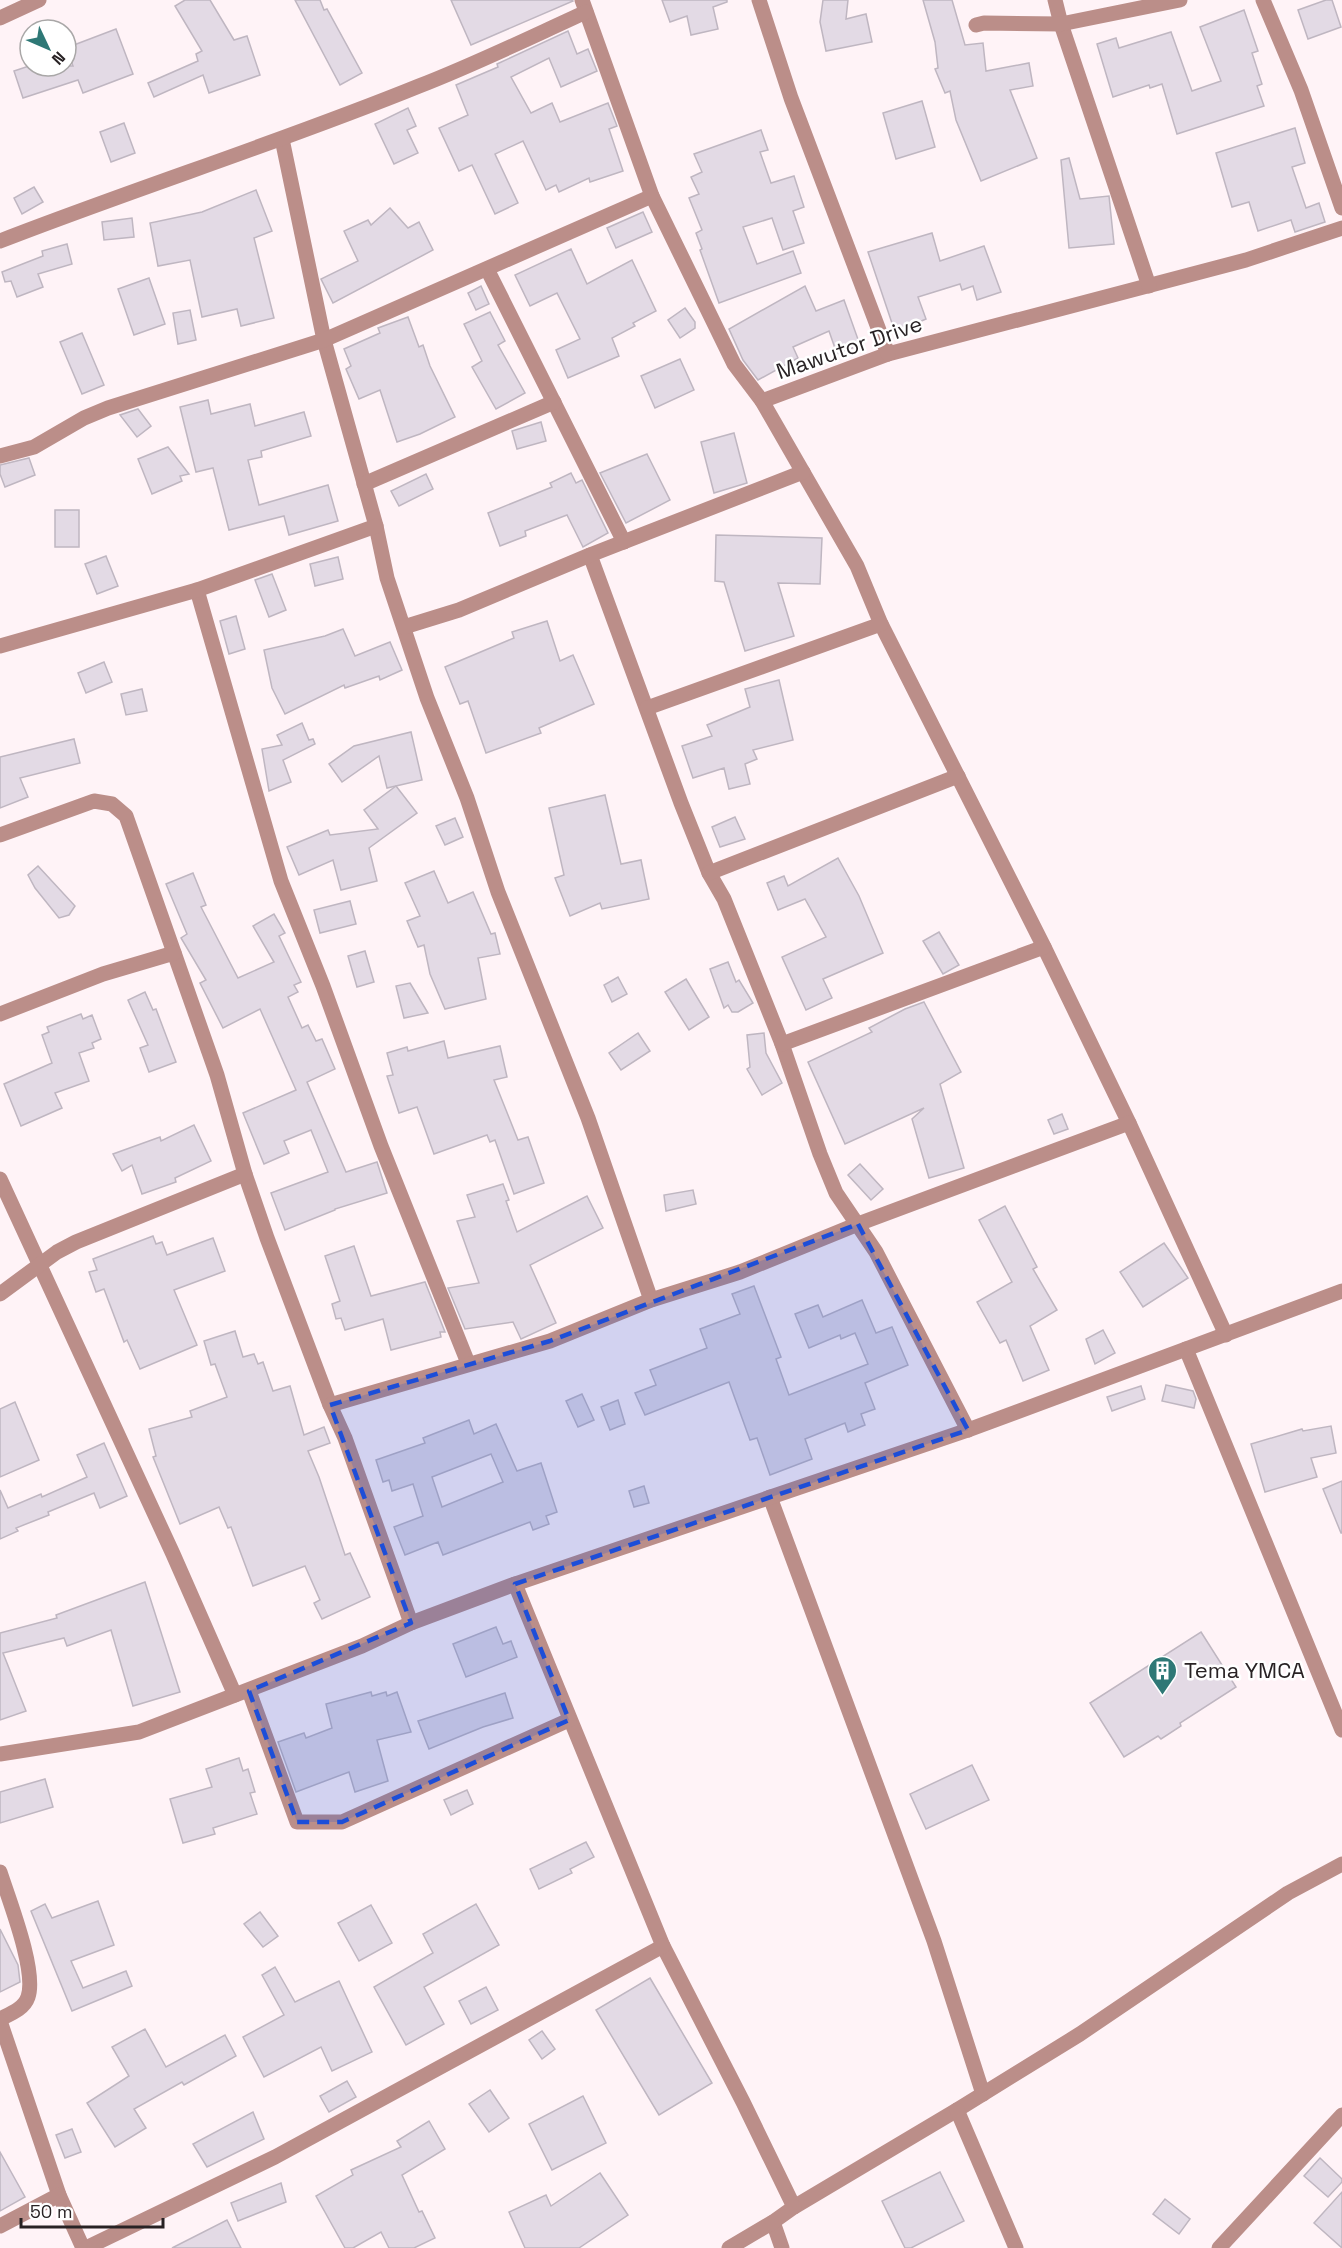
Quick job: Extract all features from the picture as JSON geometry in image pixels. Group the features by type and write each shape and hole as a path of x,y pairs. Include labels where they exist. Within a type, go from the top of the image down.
{"street":[{"path":"0,18 39,0"},
{"path":"759,0 791,98 888,354"},
{"path":"1055,0 1061,24 1149,285"},
{"path":"975,25 984,23 1061,24 1180,0"},
{"path":"1263,0 1301,90 1342,208"},
{"path":"0,241 421,86 584,6"},
{"name":"Mawutor Drive","path":"584,6 652,196 734,364 762,401 888,354 1246,260 1342,228"},
{"path":"282,139 324,340 376,526 387,578 427,698 467,798 498,892 588,1118 651,1300"},
{"path":"0,456 34,447 84,418 108,408 324,340 652,196"},
{"path":"488,269 624,542"},
{"path":"762,401 857,566 881,624 1044,947 1129,1123 1226,1335"},
{"path":"364,484 554,402"},
{"path":"404,627 459,610 590,555 803,472"},
{"path":"0,646 197,590 376,526"},
{"path":"590,555 681,803 709,873 724,899 782,1044 832,1184 876,1252 968,1430"},
{"path":"197,590 281,881 381,1146 468,1363"},
{"path":"647,708 881,624"},
{"path":"709,873 958,776"},
{"path":"0,835 94,801 112,804 126,816 217,1075 245,1173 330,1405 345,1438 411,1623"},
{"path":"782,1044 1044,947"},
{"path":"0,1014 103,974 174,953"},
{"path":"330,1405 550,1341 651,1300 740,1272 858,1224 1129,1123"},
{"path":"0,1294 57,1252 76,1242 245,1173"},
{"path":"0,1179 173,1554 242,1693 297,1822 342,1822 569,1720"},
{"path":"0,1755 139,1732 362,1646 411,1623 514,1584 968,1430 1342,1291"},
{"path":"1186,1350 1342,1730"},
{"path":"770,1497 934,1941 983,2094"},
{"path":"514,1584 663,1947 794,2207"},
{"path":"729,2248 1080,2034 1288,1893 1342,1864"},
{"path":"0,1872 27,1960 30,1984 28,1999 17,2011 0,2020 59,2195 84,2248 275,2157 663,1947"},
{"path":"957,2110 1016,2248"},
{"path":"1219,2248 1342,2115"},
{"path":"0,2226 59,2195"},
{"path":"773,2222 782,2248"}],"highlighted area":[{"path":"858,1224 968,1430 515,1584 569,1720 342,1822 297,1822 249,1691 411,1623 330,1405 550,1341"}],"building":[{"path":"185,0 210,0 234,40 247,36 260,75 209,93 203,75 154,97 148,83 198,61 196,54 202,51 175,6"},
{"path":"295,0 320,0 362,73 340,85"},
{"path":"451,0 572,0 573,1 471,45"},
{"path":"662,0 727,0 727,2 713,7 718,29 691,35 687,16 670,22"},
{"path":"823,0 848,0 846,19 866,14 872,42 826,51 820,22"},
{"path":"923,0 952,0 965,45 983,43 986,71 1029,63 1033,86 1010,90 1037,158 981,181 956,120 950,91 945,93 935,69 938,68 935,42"},
{"path":"1332,0 1341,27 1308,39 1298,10"},
{"path":"1244,10 1258,51 1252,53 1262,84 1257,86 1264,106 1177,134 1162,84 1150,88 1149,85 1113,97 1097,44 1116,38 1119,48 1171,32 1192,91 1221,81 1200,27"},
{"path":"116,29 133,74 83,93 78,80 23,98 14,71 18,70 18,78 78,78 78,43"},
{"path":"568,31 577,54 588,49 597,71 561,87 549,58 511,77 531,113 552,103 560,122 608,103 617,126 609,129 623,171 590,182 589,178 559,192 556,185 546,190 523,141 495,154 518,203 495,214 472,165 459,171 439,128 468,115 456,85 498,67 497,64"},
{"path":"922,101 935,147 896,159 883,113"},
{"path":"408,108 416,126 407,130 418,153 394,164 375,124"},
{"path":"124,123 135,153 111,162 100,132"},
{"path":"1295,128 1305,163 1292,167 1306,208 1319,203 1325,222 1295,232 1291,220 1258,231 1249,202 1232,207 1216,153"},
{"path":"761,130 768,150 760,152 771,183 794,176 804,207 793,211 804,243 783,250 772,218 743,227 757,264 793,251 801,273 719,303 696,233 702,230 689,198 699,194 691,177 702,172 694,154"},
{"path":"1069,158 1080,199 1109,196 1114,244 1069,248 1061,160"},
{"path":"34,187 43,202 22,214 14,198"},
{"path":"256,190 272,231 254,238 274,318 241,326 237,309 202,317 190,260 158,266 150,223 202,212"},
{"path":"390,208 408,228 419,222 433,250 333,303 321,279 358,261 344,231 368,220 371,225"},
{"path":"643,212 652,232 616,248 607,228"},
{"path":"132,218 134,237 104,240 102,222"},
{"path":"932,233 940,261 984,246 1001,292 977,300 973,286 962,290 960,284 918,297 926,319 919,322 920,326 896,335 868,252"},
{"path":"67,244 72,264 38,274 43,287 17,297 11,281 5,282 2,272 43,256 42,251"},
{"path":"571,249 587,284 632,260 656,311 633,323 635,326 612,338 619,356 568,378 556,350 580,339 557,293 530,306 515,275"},
{"path":"149,278 165,324 134,335 118,289"},
{"path":"481,286 489,304 476,310 468,293"},
{"path":"805,286 816,311 844,300 860,345 837,354 829,331 793,347 798,358 758,380 743,360 729,329"},
{"path":"685,308 695,322 695,328 680,338 668,320"},
{"path":"190,310 196,340 178,344 173,313"},
{"path":"490,312 505,341 498,345 525,393 496,409 472,367 482,361 464,324"},
{"path":"408,317 419,347 423,345 430,366 455,417 397,442 380,390 359,399 346,369 351,366 344,349 380,333 378,328"},
{"path":"82,333 104,385 82,394 60,342"},
{"path":"680,359 694,390 655,408 641,376"},
{"path":"208,400 211,414 250,404 255,426 304,412 311,436 261,451 262,457 248,460 259,505 328,485 338,521 289,535 284,516 229,530 213,468 196,472 180,407"},
{"path":"138,409 151,426 137,437 120,415"},
{"path":"541,422 546,441 517,449 512,431"},
{"path":"734,433 747,483 714,493 701,442"},
{"path":"168,447 189,474 180,476 182,481 152,494 138,459"},
{"path":"647,454 670,500 626,523 600,473"},
{"path":"29,458 35,475 5,487 0,474 0,465"},
{"path":"571,473 576,483 582,480 608,533 583,547 567,515 525,531 526,536 500,546 488,513 552,487 550,483"},
{"path":"426,474 433,489 399,506 391,491"},
{"path":"55,510 79,510 79,547 55,547"},
{"path":"716,535 822,538 820,584 778,583 794,636 745,651 724,582 715,581"},
{"path":"106,556 118,586 97,594 85,564"},
{"path":"338,557 343,579 315,586 310,564"},
{"path":"272,574 286,610 269,617 255,580"},
{"path":"236,616 245,649 229,654 220,621"},
{"path":"547,621 560,661 573,655 594,704 539,728 541,733 486,753 468,701 460,704 445,667 514,638 512,632"},
{"path":"343,629 355,656 390,642 402,670 380,680 379,676 345,688 344,685 285,714 272,688 264,650 325,636"},
{"path":"104,662 112,682 86,693 78,673"},
{"path":"779,680 793,740 753,750 757,759 745,764 750,784 729,789 724,768 693,778 682,746 712,736 707,725 750,707 745,689"},
{"path":"142,689 147,711 126,715 121,694"},
{"path":"302,723 309,740 313,739 315,744 283,760 291,782 269,791 262,749 282,745 277,735"},
{"path":"411,732 422,780 387,788 379,756 342,782 329,764 354,746"},
{"path":"74,739 80,763 20,778 28,797 0,808 0,757"},
{"path":"396,786 417,813 369,848 377,881 341,890 333,860 299,875 287,847 328,830 330,835 378,829 364,810"},
{"path":"605,795 621,864 641,860 649,899 602,909 600,903 570,916 555,878 564,875 549,808"},
{"path":"735,817 745,839 720,847 712,827"},
{"path":"455,818 463,837 445,845 436,826"},
{"path":"838,858 859,896 883,953 823,979 832,998 806,1010 782,957 826,937 805,899 778,910 767,883 784,876 788,886"},
{"path":"38,866 75,906 69,915 59,918 35,888 28,875"},
{"path":"434,871 448,903 473,892 491,934 495,933 500,954 478,958 486,999 445,1009 430,974 424,945 418,947 407,921 420,916 405,883"},
{"path":"193,873 206,905 201,907 238,978 274,962 253,926 274,914 285,933 279,936 301,982 294,985 298,992 288,997 302,1028 308,1025 316,1041 322,1039 335,1069 307,1082 346,1172 377,1162 387,1193 335,1209 285,1230 271,1193 328,1172 311,1130 284,1141 289,1153 264,1164 243,1113 296,1090 260,1009 223,1028 200,983 206,980 181,938 187,934 166,884"},
{"path":"350,901 356,924 320,933 314,910"},
{"path":"939,932 959,965 943,974 923,941"},
{"path":"365,951 374,982 357,987 348,956"},
{"path":"728,962 736,982 739,980 753,1003 738,1012 732,1012 728,1005 724,1008 710,969"},
{"path":"618,977 627,994 612,1002 604,985"},
{"path":"686,979 709,1017 689,1030 665,992"},
{"path":"410,983 428,1013 404,1018 396,986"},
{"path":"145,992 153,1010 156,1009 176,1062 149,1072 140,1048 148,1045 128,1000"},
{"path":"924,1002 961,1072 940,1084 964,1168 929,1178 912,1119 924,1108 845,1144 808,1062 872,1032 869,1028"},
{"path":"81,1014 83,1019 92,1015 101,1039 92,1043 94,1048 79,1053 89,1081 55,1093 62,1108 21,1126 4,1084 52,1063 42,1035 49,1032 47,1027"},
{"path":"638,1033 650,1051 621,1070 609,1053"},
{"path":"764,1033 766,1053 782,1083 762,1095 747,1069 750,1067 747,1035"},
{"path":"444,1041 448,1058 500,1046 507,1077 494,1080 518,1140 528,1137 544,1183 514,1194 495,1140 490,1142 487,1135 434,1154 417,1107 399,1113 387,1076 393,1075 387,1053 407,1047 408,1051"},
{"path":"1062,1114 1068,1129 1054,1134 1048,1120"},
{"path":"194,1125 211,1161 175,1178 176,1182 142,1194 132,1165 122,1171 113,1154 160,1137 161,1141"},
{"path":"860,1164 883,1189 871,1200 848,1175"},
{"path":"503,1184 509,1200 506,1201 517,1232 587,1196 603,1228 530,1265 556,1323 521,1339 513,1322 465,1329 448,1288 479,1283 457,1221 475,1217 467,1195"},
{"path":"693,1190 696,1204 666,1211 664,1195"},
{"path":"1005,1206 1037,1267 1033,1269 1057,1310 1030,1326 1049,1370 1023,1381 1006,1340 1000,1343 977,1302 1012,1282 979,1220"},
{"path":"153,1236 156,1244 162,1242 167,1255 213,1238 225,1271 174,1290 197,1345 140,1369 127,1340 124,1342 104,1289 96,1292 89,1272 97,1270 93,1259"},
{"path":"1164,1243 1188,1278 1143,1307 1120,1272"},
{"path":"354,1246 371,1296 425,1282 445,1332 440,1332 441,1337 391,1350 383,1319 345,1330 341,1318 336,1319 332,1304 340,1301 325,1256"},
{"path":"754,1286 781,1357 776,1359 789,1395 868,1364 855,1333 841,1339 840,1335 809,1348 795,1314 818,1305 823,1317 862,1300 876,1333 892,1327 908,1365 865,1383 875,1409 861,1414 865,1425 848,1432 845,1423 805,1439 812,1459 770,1475 757,1438 750,1440 729,1382 645,1415 635,1393 656,1385 650,1370 707,1348 700,1329 740,1314 732,1294"},
{"path":"1103,1330 1115,1353 1095,1364 1086,1339"},
{"path":"235,1331 243,1357 254,1354 258,1364 263,1362 273,1391 290,1386 304,1435 324,1427 330,1443 308,1451 345,1555 350,1553 370,1597 322,1619 314,1603 320,1600 305,1566 253,1586 231,1527 228,1528 219,1507 180,1524 153,1457 156,1456 149,1429 192,1417 190,1411 227,1397 215,1364 211,1365 204,1341"},
{"path":"1166,1385 1193,1391 1196,1399 1194,1408 1162,1401"},
{"path":"1141,1386 1145,1399 1112,1411 1107,1397"},
{"path":"582,1394 594,1420 578,1427 566,1401"},
{"path":"618,1400 625,1424 610,1430 601,1407"},
{"path":"15,1402 39,1460 0,1477 0,1409"},
{"path":"469,1420 474,1434 496,1424 517,1471 541,1463 557,1512 546,1516 549,1524 533,1530 530,1522 443,1555 438,1542 405,1555 394,1527 423,1516 413,1484 392,1491 389,1480 383,1482 376,1460 425,1443 423,1438","holes":["491,1454 503,1482 442,1507 432,1477"]},
{"path":"1331,1426 1336,1453 1311,1458 1317,1477 1265,1492 1251,1444 1302,1429 1303,1431"},
{"path":"104,1443 127,1496 100,1508 94,1493 48,1512 49,1515 16,1528 18,1531 0,1539 0,1490 8,1508 41,1494 42,1497 87,1477 77,1455"},
{"path":"1342,1481 1342,1533 1341,1533 1323,1489"},
{"path":"644,1486 649,1503 634,1507 629,1491"},
{"path":"145,1582 180,1692 133,1706 111,1630 67,1646 64,1638 3,1653 26,1711 0,1720 0,1633 57,1618 56,1615"},
{"path":"496,1627 503,1644 511,1641 517,1657 466,1677 453,1644"},
{"name":"Tema YMCA","path":"1201,1632 1236,1687 1180,1723 1181,1726 1161,1739 1158,1736 1124,1757 1090,1703"},
{"path":"371,1692 372,1696 386,1692 387,1696 397,1692 411,1732 377,1740 388,1781 355,1792 349,1772 296,1792 278,1742 304,1733 306,1738 332,1728 326,1704"},
{"path":"505,1693 513,1718 483,1727 429,1749 418,1721"},
{"path":"239,1758 243,1771 248,1769 255,1792 250,1793 257,1814 213,1828 215,1834 183,1843 170,1799 212,1787 206,1769"},
{"path":"972,1765 989,1800 926,1829 910,1794"},
{"path":"45,1779 53,1807 0,1823 0,1792"},
{"path":"467,1790 473,1804 451,1815 444,1800"},
{"path":"586,1842 594,1857 570,1869 572,1873 539,1889 530,1869"},
{"path":"98,1901 114,1945 71,1961 83,1988 126,1971 132,1986 72,2011 31,1911 45,1904 52,1918"},
{"path":"476,1904 499,1945 424,1987 444,2024 406,2045 374,1987 433,1953 423,1934"},
{"path":"371,1905 392,1943 359,1961 338,1923"},
{"path":"260,1912 278,1936 263,1947 244,1924"},
{"path":"0,1929 18,1965 20,1982 0,1992"},
{"path":"275,1967 295,2002 339,1981 372,2052 332,2071 321,2047 264,2077 243,2037 284,2015 262,1975"},
{"path":"650,1978 712,2083 659,2115 596,2010"},
{"path":"486,1987 498,2010 471,2024 459,2001"},
{"path":"145,2029 166,2067 225,2035 236,2056 184,2085 182,2082 134,2109 146,2128 115,2147 87,2103 129,2076 112,2047"},
{"path":"542,2031 555,2049 542,2059 529,2040"},
{"path":"347,2081 356,2097 329,2112 320,2096"},
{"path":"490,2090 509,2118 489,2132 469,2104"},
{"path":"583,2096 606,2143 552,2170 529,2124"},
{"path":"253,2112 264,2139 207,2167 193,2144"},
{"path":"429,2121 445,2149 402,2175 419,2212 422,2211 435,2238 414,2248 389,2248 381,2232 353,2248 345,2248 316,2196 353,2175 351,2170 401,2147 397,2141"},
{"path":"72,2129 81,2152 65,2158 56,2135"},
{"path":"0,2152 25,2197 0,2211"},
{"path":"1320,2158 1342,2179 1342,2182 1328,2197 1304,2176"},
{"path":"940,2172 964,2221 911,2248 905,2248 882,2201"},
{"path":"600,2173 628,2215 579,2248 525,2248 509,2212 546,2195 551,2206"},
{"path":"281,2183 286,2202 238,2221 231,2203"},
{"path":"1342,2192 1342,2248 1314,2223"},
{"path":"1165,2199 1190,2219 1179,2234 1153,2214"},
{"path":"227,2220 241,2248 172,2248"}],"place":[{"name":"Tema YMCA","path":"1163,1696"}]}
